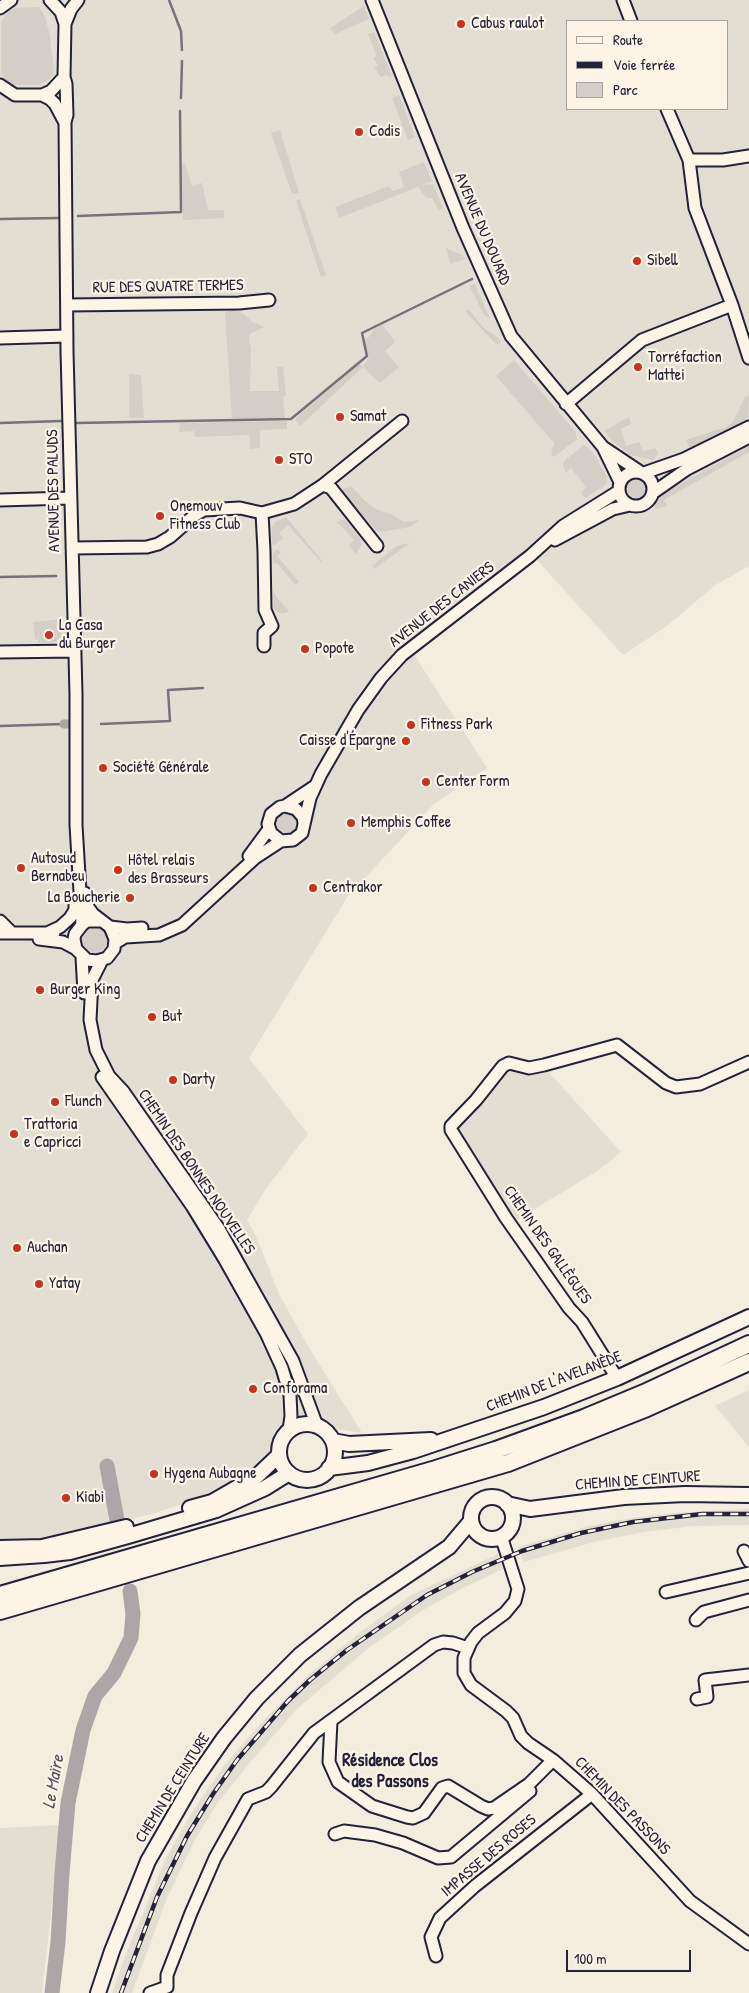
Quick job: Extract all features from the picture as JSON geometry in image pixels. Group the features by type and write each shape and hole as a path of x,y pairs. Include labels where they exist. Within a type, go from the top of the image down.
{"highway":[{"path":"0,1595 496,1450 644,1394 749,1344"},
{"path":"0,1612 508,1463 647,1408 749,1362"}],"main road":[{"name":"CHEMIN DE L'AVELANÈDE","path":"675,1350 749,1308"},
{"name":"CHEMIN DE L'AVELANÈDE","path":"444,1440 544,1407 617,1378 749,1316"},
{"path":"307,1424 317,1426 328,1434 332,1441 334,1456 329,1468 322,1476 314,1479 296,1478 289,1473 278,1456 280,1443 289,1430 296,1426 307,1424"},
{"path":"332,1441 349,1444 444,1440"},
{"path":"329,1468 368,1463 413,1451 444,1440"},
{"path":"0,1548 42,1547 83,1538 212,1502 257,1476 278,1456"},
{"path":"0,1558 70,1552 128,1536 216,1510 250,1496 289,1473"},
{"name":"CHEMIN DE CEINTURE","path":"507,1504 530,1509 624,1497 685,1494 749,1495"},
{"path":"511,1525 512,1517 507,1504 496,1497 483,1499 473,1508 471,1521 473,1527 483,1537 494,1539 501,1536 530,1509"},
{"name":"CHEMIN DE CEINTURE","path":"98,1993 112,1951 148,1861 194,1781 224,1738 257,1698 300,1655 359,1608 449,1547 471,1521"},
{"name":"CHEMIN DE CEINTURE","path":"449,1547 483,1537"}],"street":[{"path":"0,8 11,0"},
{"path":"50,0 61,12 65,24"},
{"name":"AVENUE DES PALUDS","path":"78,0 71,9 65,24 64,77 67,115 65,122 67,336 77,860 80,927"},
{"name":"AVENUE DU DOUARD","path":"372,0 462,228 511,336 603,447 642,472"},
{"path":"623,0 631,20"},
{"path":"0,98 15,95 42,95 51,91 64,77"},
{"path":"0,85 15,95"},
{"path":"42,95 55,104 65,122"},
{"path":"668,110 689,160 695,208 732,305 749,358"},
{"path":"689,160 723,160 749,156"},
{"name":"RUE DES QUATRE TERMES","path":"67,305 239,303 269,300"},
{"path":"566,404 642,340 732,305"},
{"path":"0,338 67,336"},
{"path":"72,548 148,547 170,537 195,515 204,510 240,508 262,514 294,504 323,485 402,421"},
{"path":"642,472 652,481 654,492 652,498 642,505 630,505 623,500 620,486 628,474 642,472 684,459 749,427"},
{"path":"654,492 687,470 749,437"},
{"name":"AVENUE DU DOUARD","path":"603,447 620,486"},
{"path":"323,485 331,488 377,546"},
{"name":"AVENUE DES CANIERS","path":"304,823 315,786 358,710 381,678 402,655 530,556 563,526 620,486"},
{"path":"0,500 70,498"},
{"name":"AVENUE DES CANIERS","path":"530,556 574,529 613,509 630,505"},
{"path":"262,514 265,610 272,626 264,633 264,646"},
{"path":"0,652 74,651"},
{"name":"AVENUE DES CANIERS","path":"285,806 315,786"},
{"path":"285,806 296,809 303,817 304,823 302,832 298,837 287,842 281,841 274,836 268,824 271,814 280,807 285,806"},
{"path":"0,920 6,932 64,933 92,920 127,929 159,928 180,918 251,854 269,829"},
{"path":"115,943 125,937 159,935 182,925 255,858 281,841"},
{"name":"AVENUE DES PALUDS","path":"77,860 83,876 88,907 106,924"},
{"name":"AVENUE DES PALUDS","path":"47,933 66,923 73,914 75,902 74,877 77,860"},
{"path":"0,940 63,942 92,961 102,960 111,954 115,943 114,934 106,924"},
{"path":"79,953 74,939 80,927"},
{"name":"CHEMIN DES BONNES NOUVELLES","path":"79,953 85,980 83,1020 89,1052 103,1080 192,1206 266,1333 282,1368 290,1395 291,1416 289,1430"},
{"name":"CHEMIN DES BONNES NOUVELLES","path":"102,960 92,980 90,1020 96,1050 109,1076 123,1092 218,1229 293,1361 317,1426"},
{"name":"CHEMIN DES GALLÈGUES","path":"617,1378 582,1322 569,1308 511,1226 450,1126 476,1100 503,1066 509,1063 529,1068 617,1045 666,1083 681,1086 700,1084 749,1062"},
{"name":"CHEMIN DES PASSONS","path":"501,1536 518,1589 515,1602 505,1613 478,1633 468,1648 464,1673 471,1685 513,1718 521,1736 557,1763 592,1794 690,1901 749,1944"},
{"path":"666,1592 749,1573"},
{"path":"696,1620 704,1612 749,1600"},
{"path":"150,1993 168,1987 167,1975 191,1913 215,1858 244,1803 248,1799 266,1792 271,1787 314,1733 434,1645 443,1642 468,1648"},
{"path":"697,1699 707,1697 705,1680 749,1675"},
{"path":"331,1721 329,1762 338,1782 372,1806 412,1818 424,1814 442,1788 448,1786 488,1809 494,1808 557,1763"},
{"path":"335,1834 344,1831 375,1835 403,1843 438,1858 451,1857 557,1763"},
{"name":"IMPASSE DES ROSES","path":"436,1956 431,1937 440,1918 475,1886 592,1794"}],"shaded area":[{"path":"0,0 749,0 749,566 714,586 667,626 623,655 536,559 414,652 487,768 434,804 348,896 249,1058 308,1134 265,1190 247,1220 256,1236 279,1294 308,1346 362,1433 337,1429 320,1418 283,1425 268,1455 242,1478 219,1492 155,1513 39,1542 0,1560"},
{"path":"545,1068 621,1152 599,1170 515,1221 455,1124 504,1069"},
{"path":"749,1390 749,1447 715,1406"},
{"path":"749,1509 749,1525 694,1526 644,1532 594,1542 524,1562 518,1547 588,1526 632,1518 673,1513"},
{"path":"498,1554 503,1569 423,1610 370,1647 298,1708 252,1760 217,1804 196,1838 167,1898 132,1993 112,1993 125,1956 165,1860 192,1812 225,1764 265,1719 309,1675 359,1633 411,1595"},
{"path":"61,1825 42,1993 0,1993 0,1828"}],"green space":[{"path":"364,6 369,19 335,34 330,28"},
{"path":"39,7 45,17 50,36 54,72 51,78 40,85 13,85 5,80 1,72 1,22 8,12 15,8"},
{"path":"374,32 392,76 386,75 381,77 374,67 378,66 374,58 377,56 368,34"},
{"path":"399,95 415,137 408,140 392,98"},
{"path":"280,130 299,193 292,194 271,133"},
{"path":"424,162 432,181 422,185 433,184 443,207 439,210 432,198 426,198 418,187 339,218 335,207 389,186 393,191 404,187 399,172"},
{"path":"185,164 192,186 202,183 208,210 224,210 224,218 183,220 181,165"},
{"path":"300,199 326,275 321,277 296,201"},
{"path":"446,248 462,255 466,259 450,264"},
{"path":"475,284 490,319 483,313 469,285"},
{"path":"234,309 244,314 252,322 264,327 250,334 249,338 251,350 250,391 279,391 277,367 283,367 286,396 283,397 285,418 232,418 225,312"},
{"path":"468,309 484,328 501,342 497,345 465,311"},
{"path":"383,325 395,342 385,351 399,367 380,383 363,367 369,358 363,341 370,336 374,329"},
{"path":"514,360 575,431 577,439 554,457 551,454 554,443 496,376"},
{"path":"359,364 363,367 300,426 295,419"},
{"path":"129,374 141,375 144,418 129,418"},
{"path":"749,395 748,420 690,448 686,440 726,427 733,422 745,397"},
{"path":"629,417 631,424 621,429 626,446 639,442 643,451 655,448 658,453 653,460 631,455 612,441 604,431"},
{"path":"287,421 287,429 260,430 260,448 250,449 249,435 195,437 194,431 179,432 180,423"},
{"path":"584,445 595,456 606,475 607,482 603,487 585,498 581,493 586,487 571,468 566,473 563,465 564,461"},
{"path":"749,446 749,452 664,500 667,506 656,509 654,505 657,499 669,490"},
{"path":"637,478 644,481 647,488 644,495 637,498 630,495 627,488 630,481"},
{"path":"352,487 366,502 378,510 391,514 404,522 419,520 410,527 382,532 377,531 343,493 342,489"},
{"path":"286,517 321,562 288,525 279,533 283,538 274,545 272,544 272,527 275,522"},
{"path":"344,519 361,540 362,544 356,554 349,545 354,540 337,522"},
{"path":"410,543 374,569 372,566 396,546"},
{"path":"277,549 281,553 277,556 299,582 295,585 278,564 273,563 273,553"},
{"path":"273,590 276,597 289,611 278,613 274,608"},
{"path":"63,619 62,637 55,642 38,643 38,639 35,640 33,622"},
{"path":"286,813 294,816 297,824 294,832 286,835 278,832 275,824 278,816"},
{"path":"94,927 103,931 107,940 103,949 94,953 85,949 81,940 85,931"}],"waterway":[{"path":"169,0 181,31 182,50"},
{"path":"181,98 182,61"},
{"path":"78,216 181,212 180,111"},
{"path":"0,219 59,218"},
{"path":"76,423 291,419 367,356 362,333 472,279"},
{"path":"0,423 61,421"},
{"path":"0,577 56,576"},
{"path":"101,724 170,721 168,690 203,688"},
{"path":"0,726 64,724"},
{"name":"Le Maïre","path":"107,1466 117,1520"},
{"name":"Le Maïre","path":"52,1993 58,1942 68,1803 83,1730 95,1696 114,1673 131,1638 133,1614 130,1591"}],"railway":[{"path":"121,1993 157,1897 187,1836 213,1794 237,1760 288,1701 310,1680 347,1650 427,1595 472,1572 522,1551 581,1533 633,1522 702,1514 749,1514"}],"place":[{"name":"Cabus raulot","path":"461,24"},
{"name":"Codis","path":"359,132"},
{"name":"Sibell","path":"637,261"},
{"name":"Torréfaction Mattei","path":"638,367"},
{"name":"Samat","path":"340,417"},
{"name":"STO","path":"279,460"},
{"name":"Onemouv Fitness Club","path":"160,516"},
{"name":"La Casa du Burger","path":"49,635"},
{"name":"Popote","path":"305,649"},
{"name":"Fitness Park","path":"411,725"},
{"name":"Caisse d'Épargne","path":"406,741"},
{"name":"Société Générale","path":"103,768"},
{"name":"Center Form","path":"426,782"},
{"name":"Memphis Coffee","path":"351,823"},
{"name":"Autosud Bernabeu","path":"21,868"},
{"name":"Hôtel relais des Brasseurs","path":"118,870"},
{"name":"Centrakor","path":"313,888"},
{"name":"La Boucherie","path":"130,898"},
{"name":"Burger King","path":"40,990"},
{"name":"But","path":"152,1017"},
{"name":"Darty","path":"173,1080"},
{"name":"Flunch","path":"55,1102"},
{"name":"Trattoria e Capricci","path":"14,1134"},
{"name":"Auchan","path":"17,1248"},
{"name":"Yatay","path":"39,1284"},
{"name":"Conforama","path":"253,1389"},
{"name":"Hygena Aubagne","path":"154,1474"},
{"name":"Kiabi","path":"66,1498"}],"district":[{"name":"Résidence Clos des Passons","path":"390,1771"}]}
